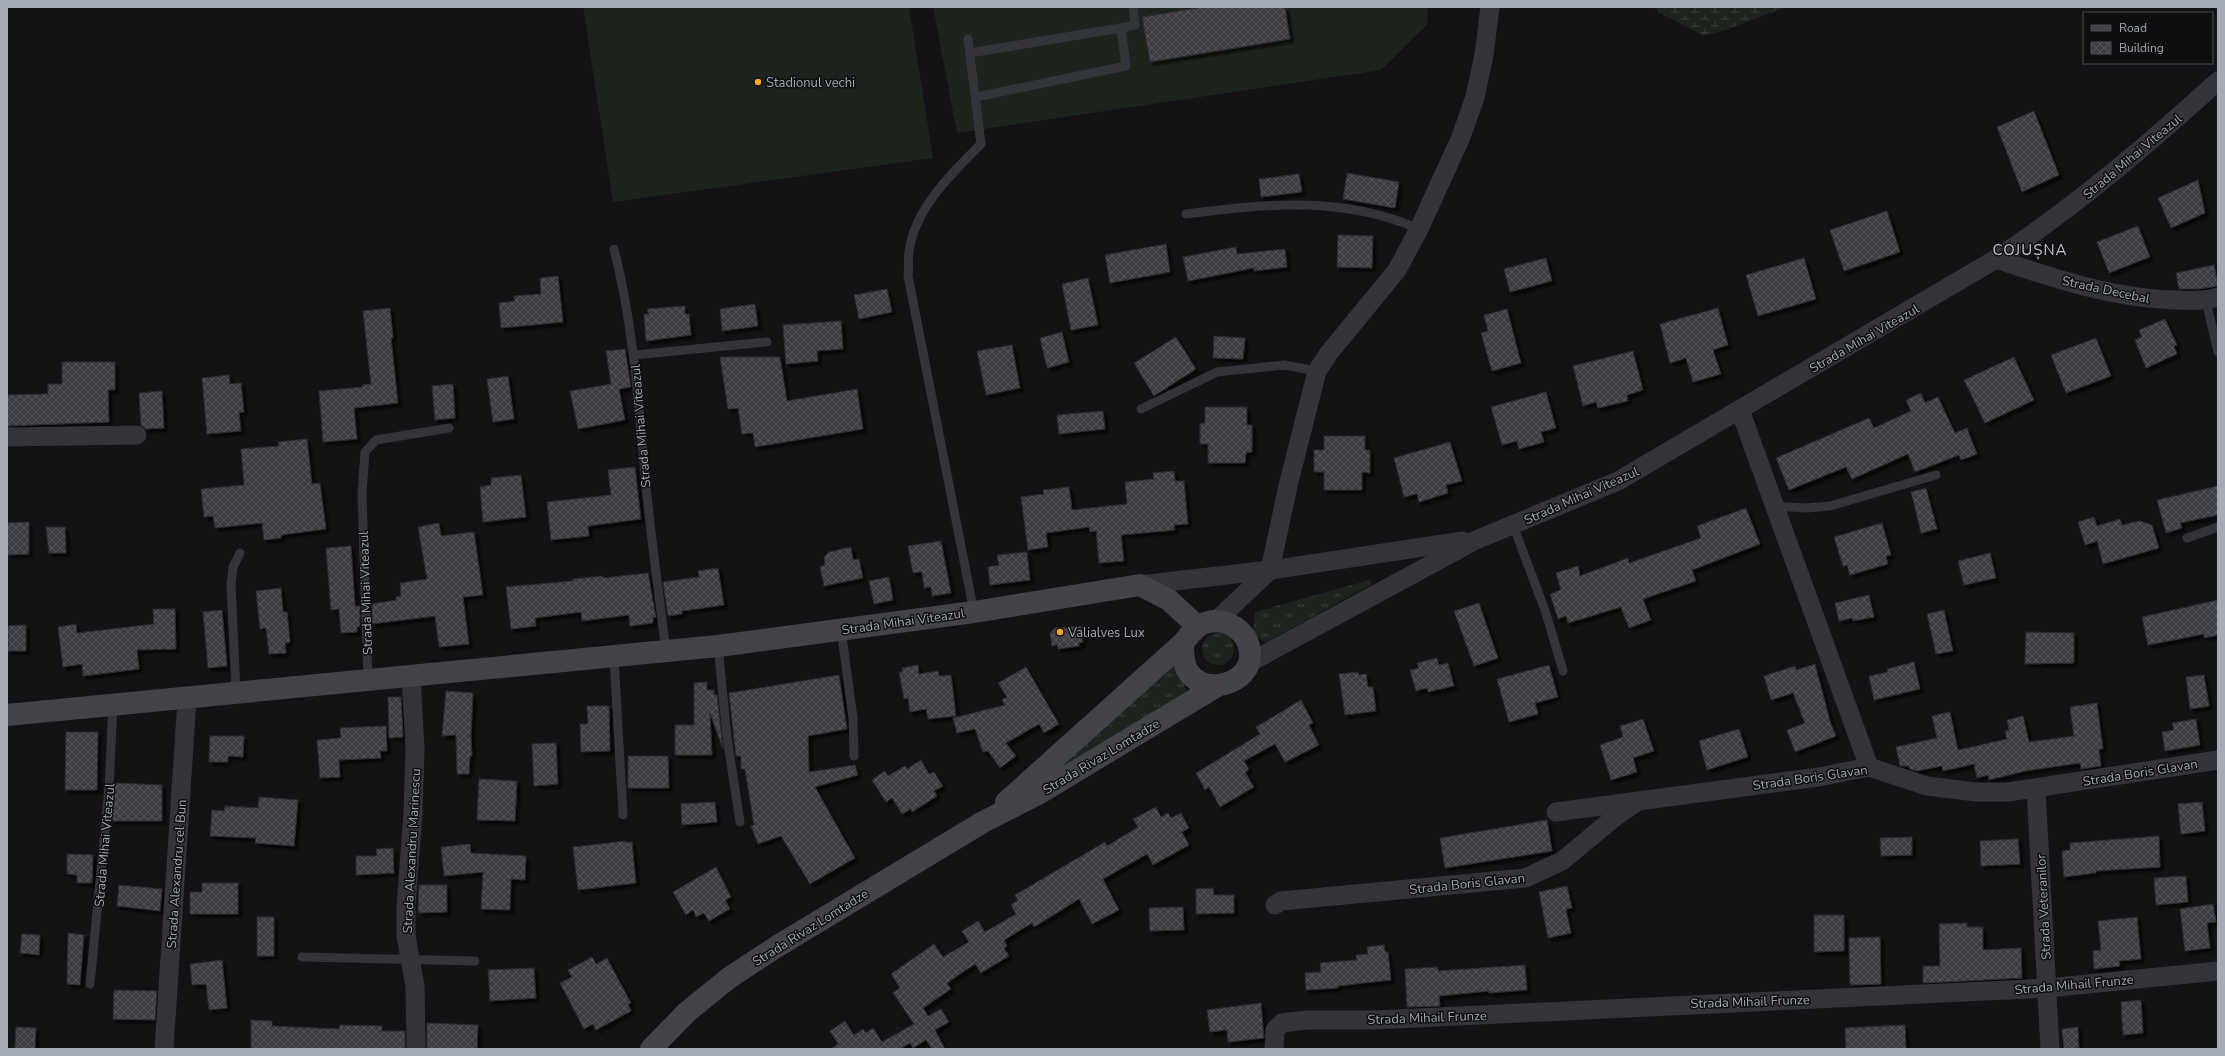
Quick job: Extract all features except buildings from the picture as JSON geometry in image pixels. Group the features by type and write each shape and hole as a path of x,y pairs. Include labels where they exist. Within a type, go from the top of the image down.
{"street":[{"path":"1140,585 1169,600 1207,624 1226,622 1241,632 1247,641 1250,653 1242,674 1233,682 1217,686 1203,684 1190,675 1183,657 1183,644 1207,624 1270,570 1288,486 1317,371 1329,353 1397,270 1419,229 1461,136 1475,97 1484,55 1490,7"},
{"name":"Strada Mihai Viteazul","path":"1247,664 1476,540 1618,481 1996,259 2052,222 2146,147 2218,81"},
{"name":"Strada Decebal","path":"1996,259 2110,293 2150,300 2212,299"},
{"path":"1740,410 1869,767"},
{"path":"7,437 137,435"},
{"name":"Strada Mihai Viteazul","path":"7,715 187,699 718,646 974,612 1140,585 1270,570 1476,540"},
{"name":"Strada Rivaz Lomtadze","path":"983,822 1183,644"},
{"name":"Strada Alexandru Marinescu","path":"411,676 415,748 413,813 406,906 406,936 415,986 416,1049"},
{"name":"Strada Rivaz Lomtadze","path":"651,1049 687,1012 729,978 830,913 983,822 1038,794 1217,686"},
{"name":"Strada Alexandru cel Bun","path":"164,1049 187,699"},
{"name":"Strada Boris Glavan","path":"1556,812 1819,777 1869,767 1927,786 1976,792 2008,792 2036,789 2218,760"},
{"name":"Strada Veteranilor","path":"2036,789 2048,988 2050,1049"},
{"name":"Strada Boris Glavan","path":"1275,905 1281,901 1525,878 1562,861 1615,817 1637,802"},
{"name":"Strada Mihail Frunze","path":"1274,1049 1275,1030 1282,1023 1306,1020 1375,1020 2048,988 2218,971"}],"lane":[{"path":"970,53 1121,28 1135,24 1133,7"},
{"path":"976,97 1126,66 1121,28"},
{"path":"968,39 981,144 956,169 933,198 917,225 909,250 908,276 974,612"},
{"path":"1186,214 1284,204 1315,205 1356,210 1399,220 1419,229"},
{"name":"Strada Mihai Viteazul","path":"614,249 621,276 634,355 648,503 666,652"},
{"path":"2212,299 2218,352"},
{"path":"634,355 767,342"},
{"path":"1141,409 1217,372 1284,364 1317,371"},
{"name":"Strada Mihai Viteazul","path":"368,681 362,494 365,452 376,440 449,428"},
{"path":"1775,506 1807,508 1830,506 1936,475"},
{"path":"1513,525 1546,613 1563,671"},
{"path":"2187,538 2218,527"},
{"path":"236,693 231,584 233,567 240,553"},
{"path":"841,629 852,718 854,756"},
{"path":"718,646 727,737 740,822"},
{"path":"614,657 623,814"},
{"name":"Strada Mihai Viteazul","path":"90,984 109,795 113,705"},
{"path":"302,957 475,961"}],"green space":[{"name":"Stadionul vechi","path":"583,7 909,7 933,158 613,202"},
{"path":"933,7 1428,7 1427,25 1381,70 957,133"},
{"path":"1655,7 1786,7 1725,30 1704,36 1658,12"},
{"path":"1370,580 1372,584 1265,643 1253,632 1255,612"},
{"path":"1215,633 1221,633 1231,640 1234,649 1233,655 1227,662 1221,665 1215,665 1205,658 1202,652 1202,646 1209,636"},
{"path":"1175,665 1187,691 1061,774 1057,770"}],"place":[{"name":"Stadionul vechi","path":"758,82"},
{"name":"Valialves Lux","path":"1060,632"}],"district":[{"name":"COJUȘNA","path":"2030,250"}]}
